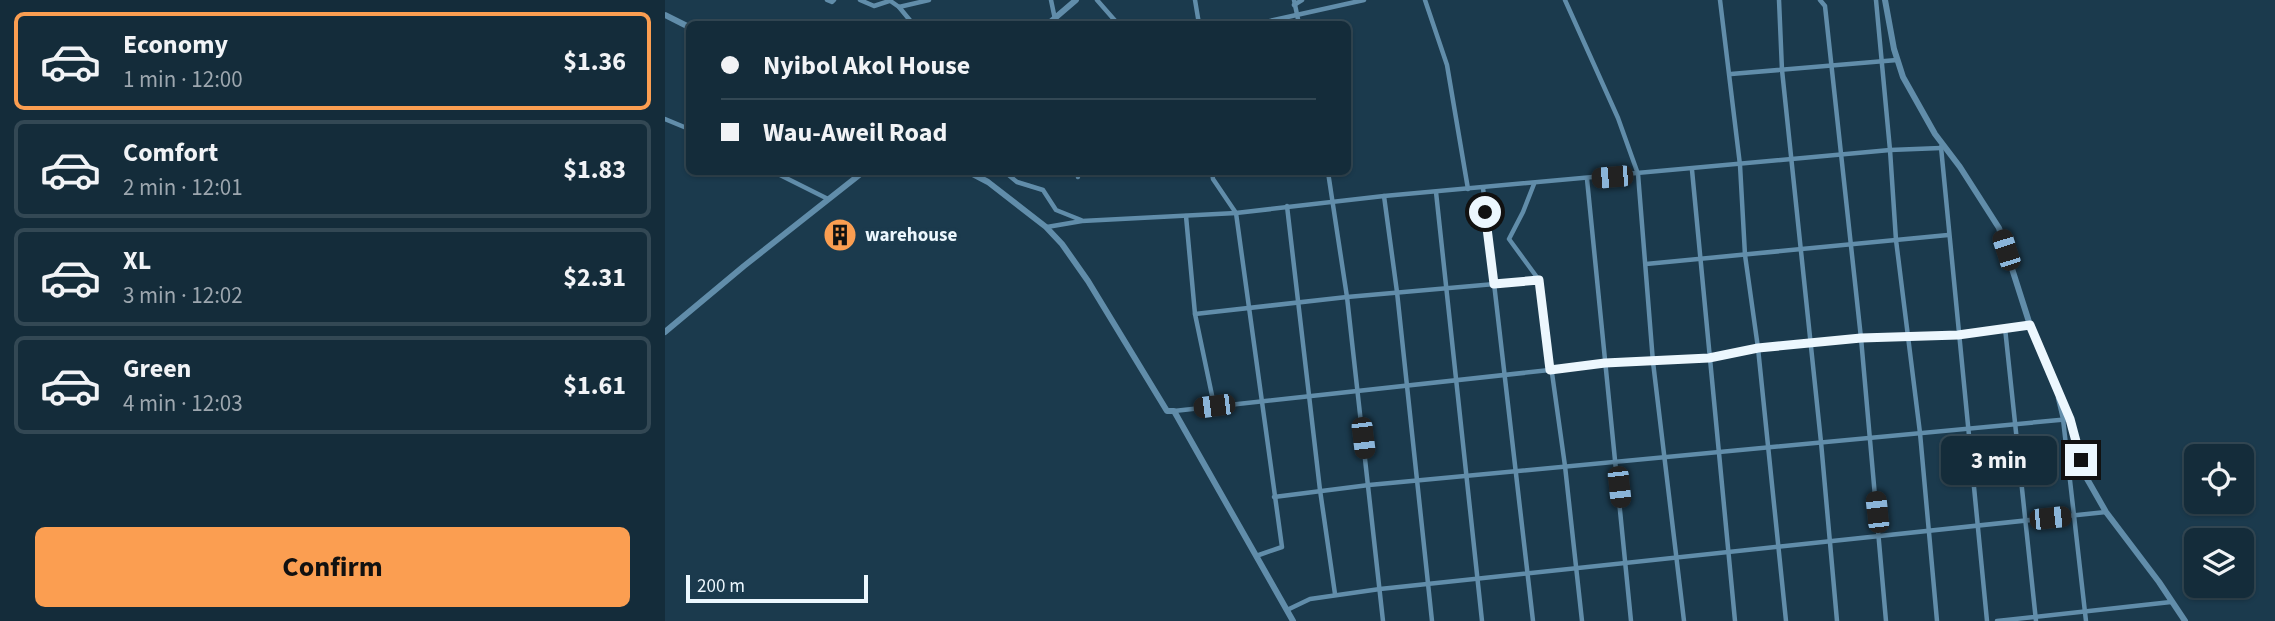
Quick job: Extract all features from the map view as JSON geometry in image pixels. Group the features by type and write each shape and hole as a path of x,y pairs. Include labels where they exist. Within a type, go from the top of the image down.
{"street":[{"path":"827,0 834,0"},
{"path":"860,0 874,6 889,1 899,7 911,21"},
{"path":"899,7 929,0"},
{"path":"1052,0 1056,21"},
{"path":"1057,21 1076,0"},
{"path":"1097,0 1115,21"},
{"path":"1195,0 1198,21"},
{"path":"1298,21 1294,3 1302,0"},
{"path":"1268,21 1364,0"},
{"path":"1425,0 1447,65 1468,189"},
{"path":"1565,0 1618,118 1638,174 1653,362 1684,621"},
{"path":"1720,0 1741,165 1745,255 1758,348 1786,621"},
{"path":"1779,0 1782,70 1837,621"},
{"path":"1820,0 1825,6 1842,155 1886,621"},
{"path":"1876,0 1896,240 1920,433 1937,621"},
{"path":"1885,0 1903,77 1941,145 1960,167 1999,228 2030,325 2055,383 2086,477 2106,512 2185,621"},
{"path":"665,15 686,26"},
{"path":"1731,74 1897,60"},
{"path":"665,119 686,129"},
{"path":"1046,227 1082,220 1236,213 1384,196 1692,170 1941,145"},
{"path":"1941,145 1987,621"},
{"path":"1692,170 1735,621"},
{"path":"780,175 828,199"},
{"path":"665,332 859,175"},
{"path":"975,175 988,182 1046,227 1062,244 1088,281 1167,411 1506,376 1605,363 1709,358 1758,348 1861,338 1958,335 2030,325"},
{"path":"1009,175 1017,182 1043,190 1056,210 1082,220"},
{"path":"1212,175 1236,213 1282,547 1256,556"},
{"path":"1329,175 1347,296 1383,621"},
{"path":"1587,179 1631,621"},
{"path":"1534,184 1524,212 1509,239 1539,280 1565,466 1582,621"},
{"path":"1483,188 1533,621"},
{"path":"1436,192 1482,621"},
{"path":"1384,196 1397,292 1432,621"},
{"path":"1287,206 1320,490 1335,594"},
{"path":"1186,216 1195,314 1214,406"},
{"path":"1646,264 1948,235"},
{"path":"1195,314 1347,296 1539,280"},
{"path":"2005,328 2036,619"},
{"path":"1174,411 1293,621"},
{"path":"1274,497 1418,480 2067,419"},
{"path":"2067,419 2074,516 2086,621"},
{"path":"1287,610 1310,599 1335,594 2106,512"},
{"path":"1997,621 2036,619 2171,602"}],"place":[{"name":"warehouse","path":"840,235"}],"route":[{"path":"1485,212 1494,284 1539,280 1550,370 1605,363 1709,358 1758,348 1861,338 1958,335 2030,325 2070,419 2081,460"}]}
